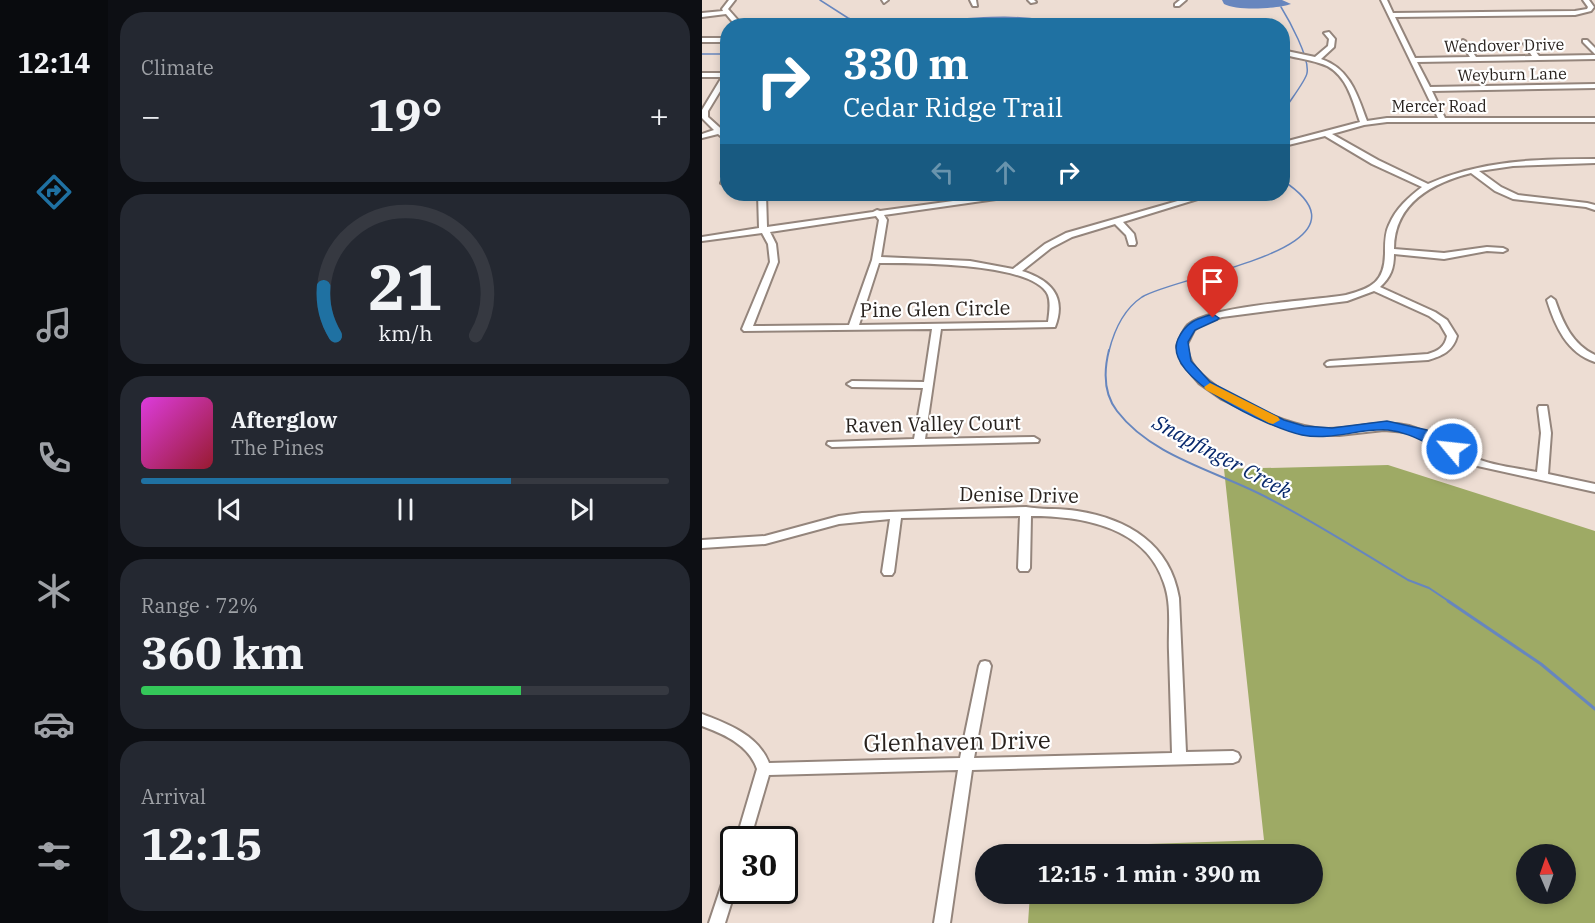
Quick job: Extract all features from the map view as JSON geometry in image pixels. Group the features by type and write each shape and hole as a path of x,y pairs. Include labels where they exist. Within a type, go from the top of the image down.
{"street":[{"path":"726,12 726,6 732,0"},
{"path":"1384,0 1443,121"},
{"path":"1392,15 1575,13 1589,10 1592,7 1587,0"},
{"path":"702,15 726,12 734,18"},
{"path":"1317,60 1331,47 1332,39 1327,33"},
{"path":"702,40 720,40"},
{"path":"1585,41 1595,55"},
{"path":"1463,42 1474,59"},
{"path":"1527,44 1536,58"},
{"path":"1290,54 1317,60 1338,69 1343,74 1364,123"},
{"name":"Wendover Drive","path":"1414,60 1595,55"},
{"path":"702,75 720,75"},
{"path":"702,136 719,131 705,117 705,111 720,86"},
{"name":"Weyburn Lane","path":"1429,89 1595,86"},
{"name":"Mercer Road","path":"1290,143 1364,123 1396,120 1595,120"},
{"path":"1327,134 1375,162 1429,187"},
{"path":"1595,161 1515,163 1472,170 1449,177 1412,198 1397,218 1392,226 1389,271 1375,288 1346,298 1231,314 1197,322 1190,328 1182,342 1185,362 1206,385 1280,423 1303,431 1332,432 1387,426 1405,428 1437,440 1477,463 1595,488"},
{"path":"1472,170 1498,189 1516,197 1595,208"},
{"name":"Pine Glen Circle","path":"762,201 763,229 771,243 774,262 747,329 1052,325 1054,300 1051,292 1035,280 1016,272 939,261 876,260"},
{"path":"702,239 963,201"},
{"path":"1016,272 1059,240 1116,220 1185,201"},
{"path":"853,328 876,260 883,220 877,212"},
{"path":"1116,220 1130,234 1132,243"},
{"path":"1390,251 1444,256 1487,249 1503,250"},
{"path":"1330,364 1428,357 1439,354 1449,345 1452,336 1444,322 1375,288"},
{"path":"1551,300 1568,339 1595,359"},
{"path":"919,443 937,326"},
{"path":"852,384 928,385"},
{"path":"1542,476 1546,433 1543,408"},
{"name":"Raven Valley Court","path":"832,444 1034,440"},
{"path":"1024,568 1026,511"},
{"name":"Denise Drive","path":"702,544 775,538 851,518 896,515 1064,512 1094,517 1112,523 1143,542 1155,554 1170,581 1174,610 1179,758"},
{"path":"888,572 896,515"},
{"path":"942,923 966,764 985,666"},
{"path":"702,720 741,739 758,753 764,769 746,826"},
{"name":"Glenhaven Drive","path":"764,769 1233,757"},
{"path":"717,923 723,904"}],"green space":[{"path":"1388,465 1595,531 1595,923 1028,923 1029,904 1323,904 1323,844 1148,844 1264,840 1224,469"}],"water":[{"path":"1222,0 1282,0 1291,4 1267,8 1247,8 1230,6 1224,4"}],"waterway":[{"name":"Snapfinger Creek","path":"820,0 848,18"},
{"path":"1281,7 1287,18"},
{"name":"Snapfinger Creek","path":"980,18 1019,18"},
{"path":"1290,23 1307,66 1307,73 1290,101"},
{"path":"702,54 720,54"},
{"name":"Snapfinger Creek","path":"1109,351 1121,321 1142,297 1163,288 1266,256 1294,241 1310,224 1308,204 1290,187"},
{"name":"Snapfinger Creek","path":"1109,350 1106,373 1107,389 1112,404 1131,427 1148,440 1186,462 1247,488 1284,507 1450,602"},
{"name":"Snapfinger Creek","path":"1448,601 1541,664 1595,709"}],"slow traffic":[{"path":"1210,387 1273,420"}],"route":[{"path":"1213,318 1197,322 1185,334 1182,342 1185,362 1193,374 1206,385 1280,423 1303,431 1332,432 1374,426 1405,428 1422,433 1452,449"}]}
